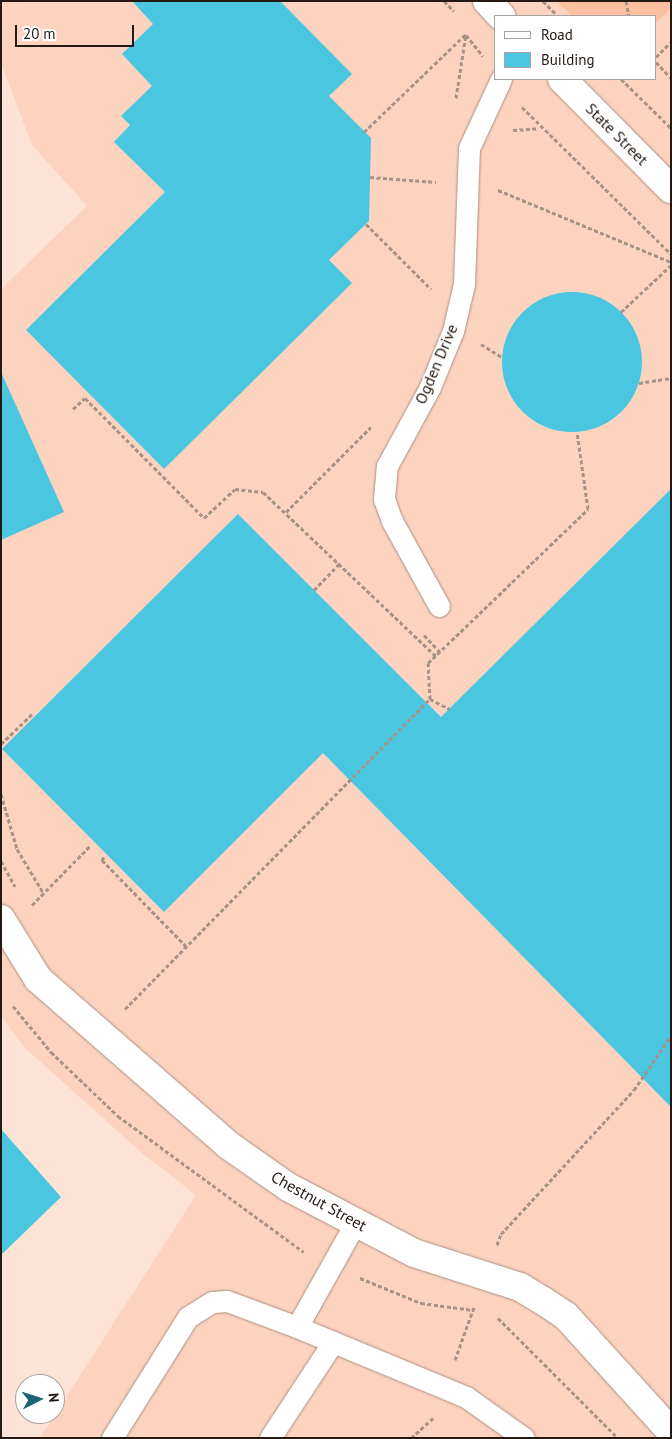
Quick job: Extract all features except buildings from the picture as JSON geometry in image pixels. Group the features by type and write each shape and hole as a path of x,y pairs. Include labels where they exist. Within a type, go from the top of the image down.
{"street":[{"path":"487,1 500,15"},
{"name":"State Street","path":"563,80 671,189"},
{"name":"Chestnut Street","path":"4,932 38,979 228,1145 288,1187 414,1253 520,1288 545,1302 566,1316 671,1432"}],"lane":[{"name":"Ogden Drive","path":"439,606 404,550 384,499 387,466 430,387 453,331 464,284 469,148 501,80"},
{"path":"297,1327 356,1222"},
{"path":"112,1438 188,1317 200,1308 227,1301 297,1327 466,1397 500,1431 524,1438"},
{"path":"270,1438 332,1342"}],"path":[{"path":"444,1 461,19"},
{"path":"543,1 557,15"},
{"path":"626,1 629,15"},
{"path":"364,132 466,34 465,27"},
{"path":"657,57 671,42"},
{"path":"657,63 671,78"},
{"path":"502,80 539,128 671,254"},
{"path":"622,80 671,128"},
{"path":"370,177 490,186 671,263 622,312"},
{"path":"366,224 433,291"},
{"path":"476,342 502,356"},
{"path":"639,383 671,378"},
{"path":"74,409 85,398 204,518 235,489 263,492 436,656"},
{"path":"286,512 376,422"},
{"path":"122,1012 430,699 428,663 588,509 577,432"},
{"path":"314,590 340,563"},
{"path":"430,699 450,709"},
{"path":"1,744 32,714"},
{"path":"1,794 17,849 44,894"},
{"path":"23,900 28,909 90,846"},
{"path":"104,857 102,860 186,946"},
{"path":"1,861 19,892"},
{"path":"7,1000 51,1052 118,1116 306,1253"},
{"path":"496,1248 501,1234 634,1090 671,1036"},
{"path":"487,1246 503,1249"},
{"path":"354,1276 421,1303 481,1312"},
{"path":"489,1313 511,1328 618,1438"},
{"path":"411,1438 437,1411"}],"shaded area":[{"path":"1,1 671,1 671,1438 40,1438 49,1424 65,1424 65,1399 196,1195 143,1154 24,1047 1,1016 1,289 87,206 32,145 1,63"},
{"path":"557,1 671,1 671,8 657,22 657,15 571,15"}]}
